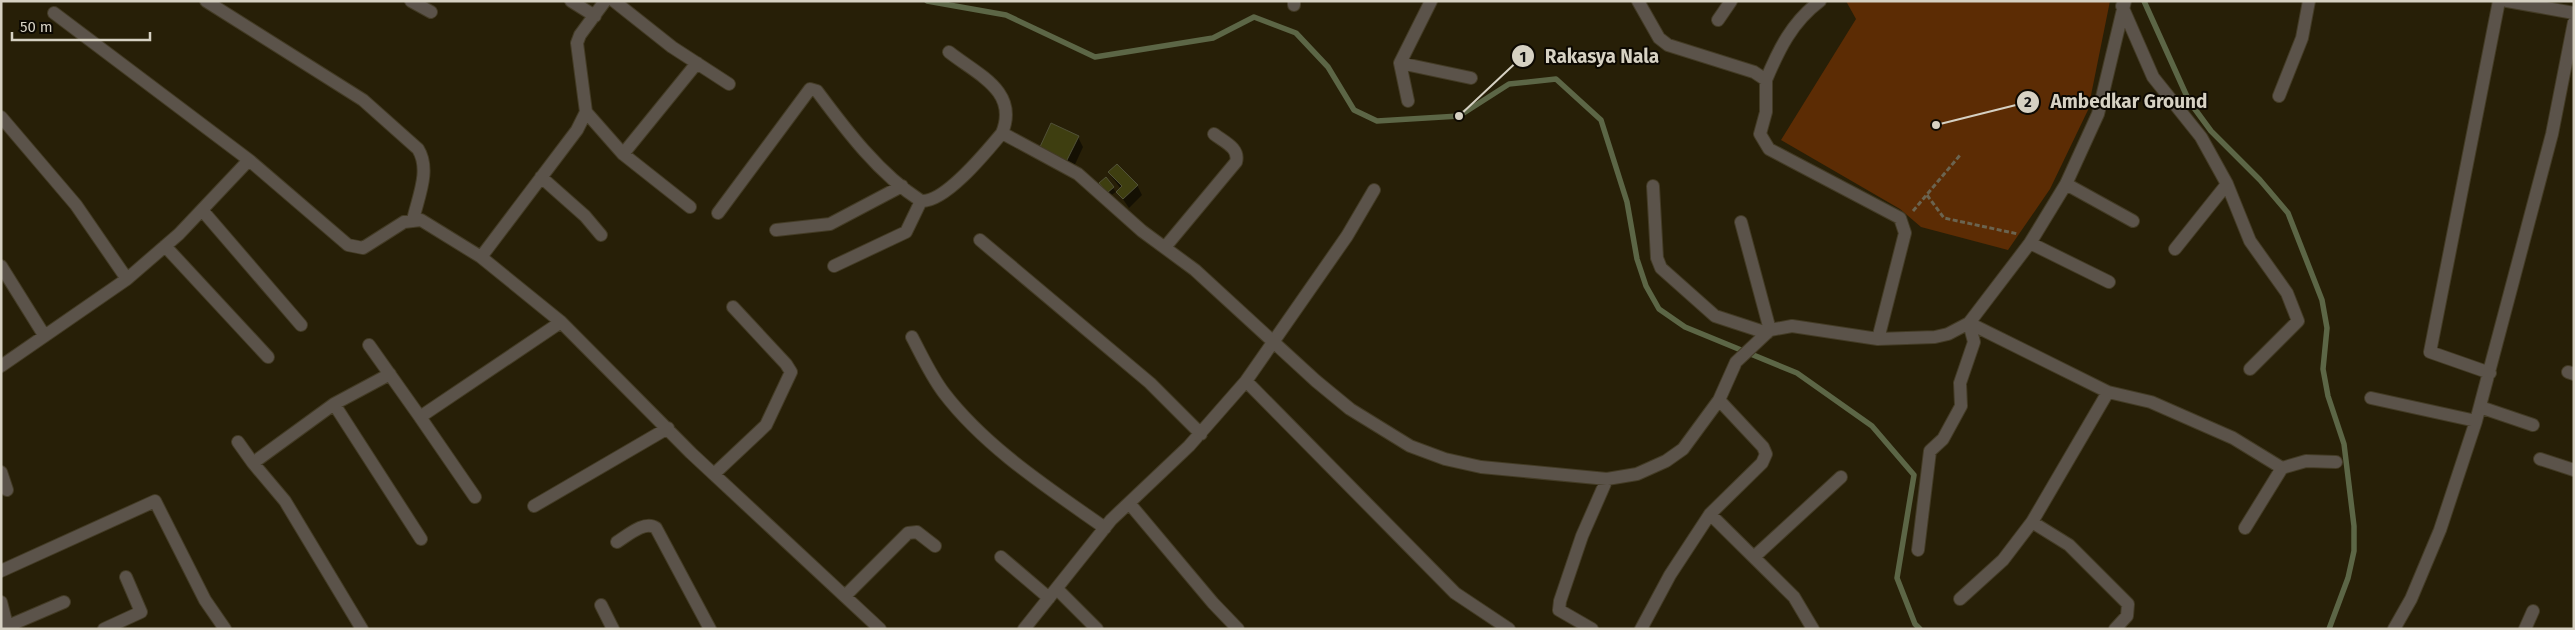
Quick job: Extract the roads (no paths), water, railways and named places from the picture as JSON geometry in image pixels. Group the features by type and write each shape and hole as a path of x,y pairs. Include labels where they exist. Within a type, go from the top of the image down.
{"street":[{"path":"206,1 363,100 418,149 424,159 425,169 413,220"},
{"path":"411,1 431,12"},
{"path":"571,1 595,16"},
{"path":"605,1 580,35 577,43 586,112 623,154 690,207"},
{"path":"614,1 672,47 729,84"},
{"path":"1408,101 1400,63 1430,1"},
{"path":"1638,1 1659,38 1668,45 1754,72 1766,80"},
{"path":"1718,20 1731,1"},
{"path":"1820,1 1799,20 1782,43 1766,80 1766,112 1760,134 1769,148 1789,161 1893,213 1902,222 1904,233 1878,339"},
{"path":"2279,96 2302,38 2310,1"},
{"path":"2490,373 2430,352 2499,1"},
{"path":"2507,1 2574,13"},
{"path":"2123,4 2153,78 2201,137 2227,184 2250,241 2287,293 2298,321 2250,369"},
{"path":"1002,133 1078,174 1142,231 1166,246 1231,301 1350,409 1410,446 1445,459 1481,467 1607,479 1637,474 1666,461 1683,449 1719,400 1736,362 1766,334 1792,326 1878,339 1935,337 1948,334 1969,323 2031,240 2066,184 2098,114 2123,4"},
{"path":"54,13 249,160 348,245 363,248 404,222 413,220 429,223 481,257 561,322 714,474 880,629"},
{"path":"2394,629 2411,598 2440,530 2476,421 2552,134 2574,22"},
{"path":"718,213 810,90 814,89 856,141 902,186 921,201 934,199 973,168 1002,133 1007,120 1007,109 1000,92 949,52"},
{"path":"623,154 697,63"},
{"path":"1400,63 1471,78"},
{"path":"481,257 577,130 586,112"},
{"path":"1,117 76,205 127,279"},
{"path":"1166,246 1236,162 1238,155 1236,150 1214,134"},
{"path":"1,366 127,279 202,210 249,160"},
{"path":"541,177 585,216 601,235"},
{"path":"2066,184 2133,221"},
{"path":"2176,249 2227,184"},
{"path":"776,230 830,224 902,186"},
{"path":"1653,186 1657,258 1661,268 1715,316 1766,334"},
{"path":"1024,629 1105,528 1201,434 1246,382 1341,244 1374,190"},
{"path":"834,266 906,232 921,201"},
{"path":"202,210 301,325"},
{"path":"1741,222 1766,334"},
{"path":"980,240 1150,383 1201,434"},
{"path":"2031,240 2109,282"},
{"path":"165,246 268,357"},
{"path":"1,266 44,335"},
{"path":"714,474 766,425 791,372 786,364 733,307"},
{"path":"420,417 561,322"},
{"path":"1969,323 2108,392 2151,402 2232,438 2282,468"},
{"path":"1918,550 1930,451 1943,439 1962,406 1960,383 1974,342 1969,323"},
{"path":"912,337 945,394 976,427 1020,467 1105,528"},
{"path":"369,345 475,498"},
{"path":"253,463 334,404 390,374"},
{"path":"1246,382 1454,593 1510,629"},
{"path":"1960,599 2003,560 2032,522 2108,392"},
{"path":"2371,398 2476,421"},
{"path":"1642,629 1670,575 1710,514 1762,463 1766,454 1763,447 1719,400"},
{"path":"334,404 421,539"},
{"path":"2480,407 2533,425"},
{"path":"534,506 668,428"},
{"path":"238,442 285,501 362,629"},
{"path":"2540,459 2574,470"},
{"path":"2245,528 2282,468 2306,461 2336,462"},
{"path":"1,472 7,490"},
{"path":"1754,557 1841,477"},
{"path":"1592,629 1559,610 1560,601 1582,536 1607,479"},
{"path":"1,571 155,501 205,600 226,629"},
{"path":"1129,503 1213,603 1238,629"},
{"path":"1710,514 1794,597 1813,629"},
{"path":"2032,522 2068,545 2128,604 2127,616 2115,629"},
{"path":"617,542 645,525 652,525 656,528 710,629"},
{"path":"845,596 908,533 917,532 935,546"},
{"path":"1001,557 1053,594 1096,629"},
{"path":"104,629 141,612 126,577"},
{"path":"1,602 6,624 64,602"},
{"path":"601,605 613,629"},
{"path":"2525,629 2533,610"}],"waterway":[{"path":"927,1 1006,15 1095,57 1213,38 1254,17 1296,33 1328,67 1354,110 1377,121 1459,116 1509,84 1556,79 1601,120 1627,202 1637,259 1646,286 1659,309 1685,327 1797,373 1872,426 1914,475 1897,578 1915,624 1920,629"},
{"path":"2144,1 2189,101 2211,131 2260,180 2288,213 2322,300 2327,328 2323,369 2328,396 2344,444 2354,526 2354,551 2348,578 2329,629"}],"place":[{"name":"Rakasya Nala","path":"1459,116"},
{"name":"Ambedkar Ground","path":"1936,125"}]}
